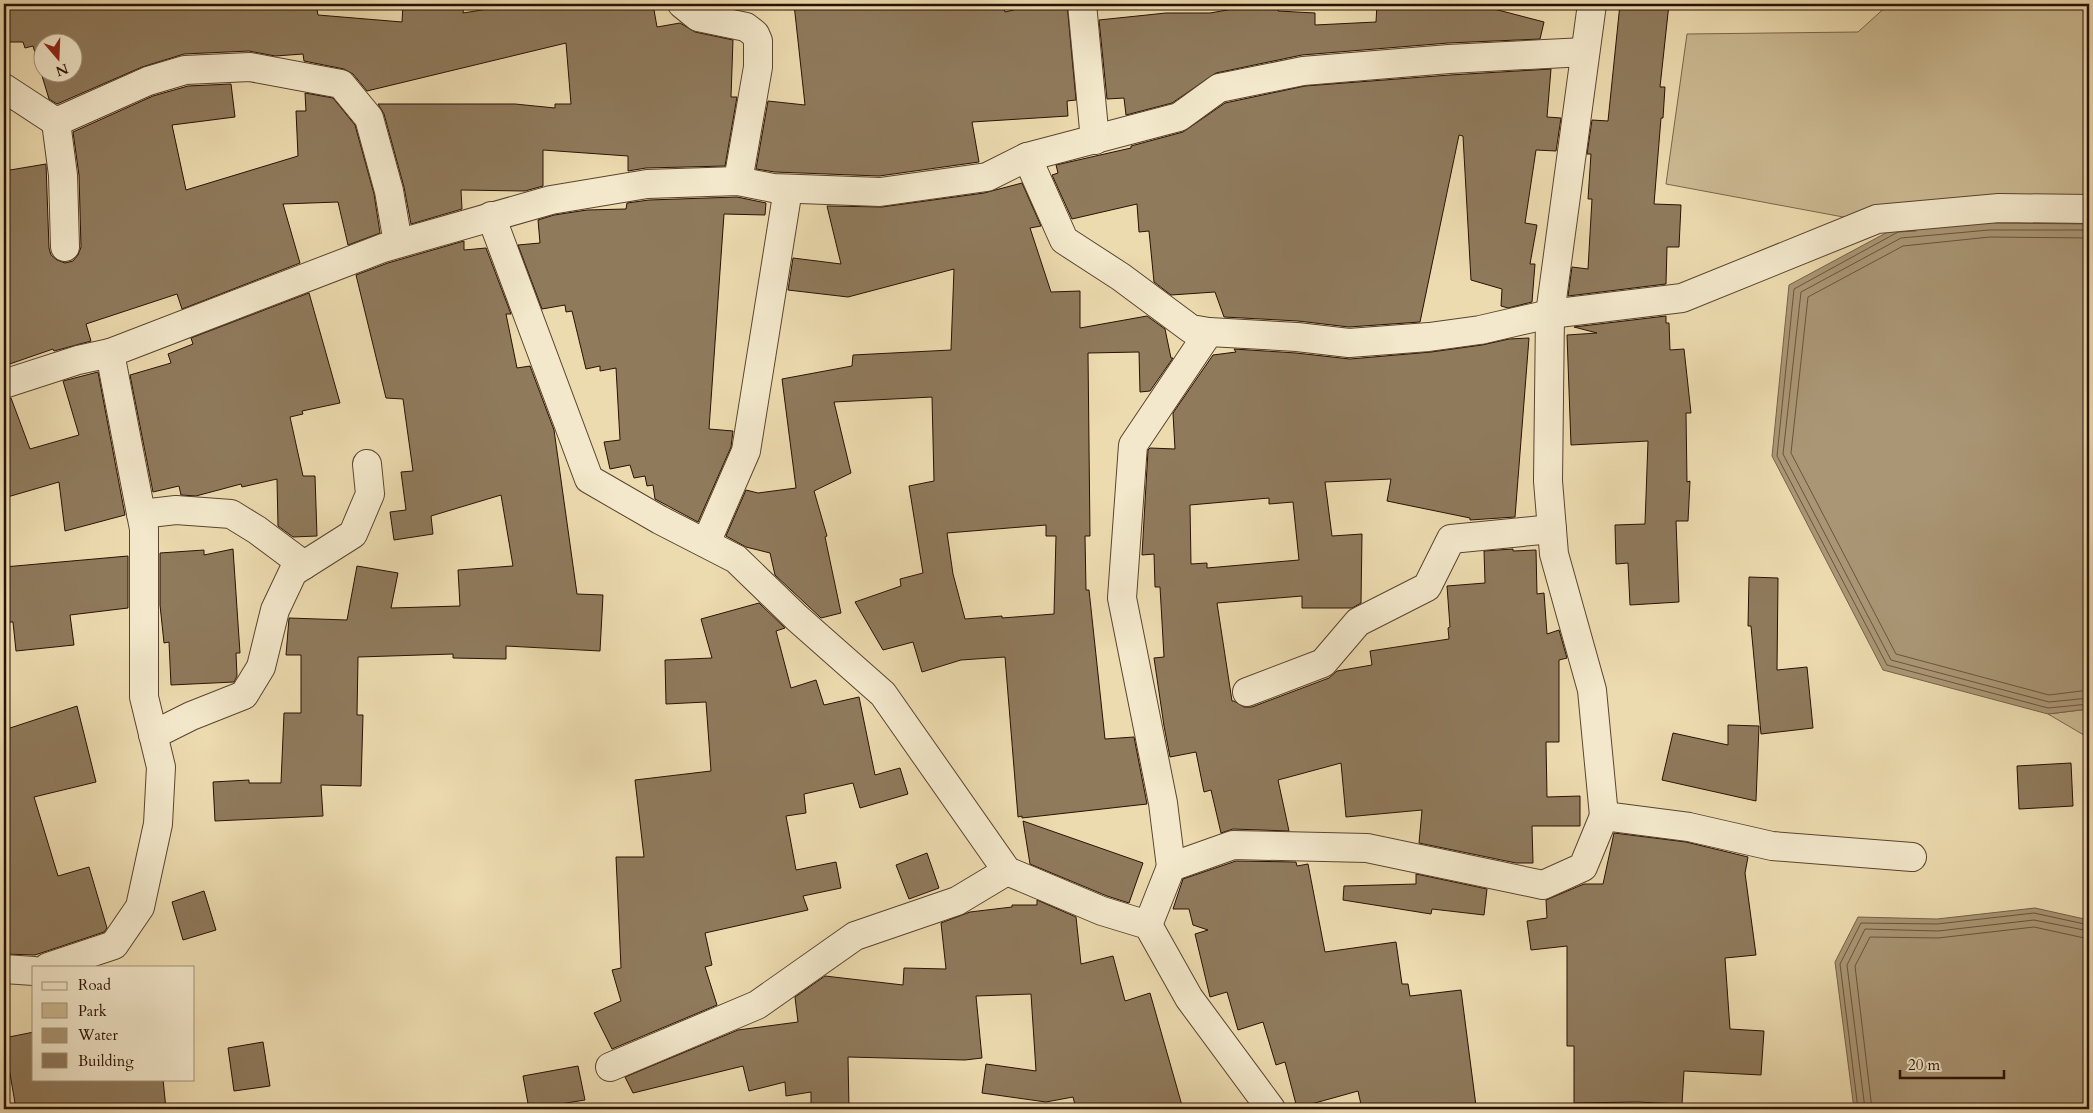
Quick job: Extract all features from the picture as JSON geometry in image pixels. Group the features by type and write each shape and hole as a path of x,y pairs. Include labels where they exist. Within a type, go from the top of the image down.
{"street":[{"path":"682,4 698,17 746,27 755,34 758,41 758,67 738,181"},
{"path":"1082,4 1095,140"},
{"path":"1171,867 1233,845 1367,848 1543,885 1583,867 1604,816 1592,690 1554,554 1548,481 1550,314 1592,4"},
{"path":"4,384 78,360 110,353 310,275 398,243 550,200 647,184 738,181 772,188 880,192 987,177 1027,157 1179,117 1219,88 1302,71 1449,58 1585,52"},
{"path":"56,122 148,81 185,70 250,67 341,84 369,118 389,191 398,243"},
{"path":"4,88 56,122 63,175 65,247"},
{"path":"1027,157 1064,240 1121,277 1191,329 1349,343 1429,337 1550,314 1682,298 1877,218 1999,208 2089,209"},
{"path":"706,544 746,451 788,189"},
{"path":"491,216 589,479 736,559 797,618 883,694 1007,871 1102,911 1148,925 1189,998 1271,1109"},
{"path":"1148,925 1171,867 1163,803 1122,598 1133,445 1209,332"},
{"path":"51,966 114,945 140,907 158,824 161,767 144,697 144,529 110,353"},
{"path":"154,736 191,716 244,695 262,667 275,610 293,572 353,534 370,494 367,464"},
{"path":"141,514 176,510 231,514 257,530 304,565"},
{"path":"1247,692 1324,663 1358,622 1427,587 1451,539 1552,529"},
{"path":"1604,816 1689,828 1772,846 1912,857"},
{"path":"610,1067 757,1005 855,936 956,901 1007,871"},
{"path":"4,969 32,971"}],"green space":[{"path":"1889,4 2089,4 2089,219 1897,227 1666,184 1687,34 1858,32"},
{"path":"2089,709 2089,738 2048,714"}],"water":[{"path":"1989,218 2089,219 2089,709 2048,714 1883,670 1772,456 1789,285 1897,227"},
{"path":"2035,908 2089,920 2089,1109 1854,1109 1835,962 1858,917 1937,919"}],"building":[{"path":"4,4 316,4 318,15 402,22 403,4 464,4 463,13 519,4 653,4 657,27 680,23 695,32 733,40 731,97 737,97 725,166 646,168 628,171 628,156 543,150 543,186 525,191 461,190 462,209 411,224 404,187 384,114 378,104 515,104 555,108 555,104 571,104 566,43 367,91 353,74 344,69 304,61 303,54 275,56 249,51 184,54 142,67 57,104 49,99 44,82 82,82 82,32 32,32 32,46 25,48 23,42 4,42"},
{"path":"794,4 1003,4 1005,12 1038,4 1067,4 1076,100 1067,101 1068,116 972,122 979,162 879,176 775,172 756,169 768,101 805,105"},
{"path":"1261,4 1278,4 1278,11 1315,13 1315,25 1376,22 1377,4 1475,4 1544,22 1540,39 1448,43 1302,55 1216,73 1172,103 1126,115 1124,98 1107,99 1099,20 1166,13 1210,13"},
{"path":"1620,4 1669,4 1660,87 1665,87 1654,204 1681,205 1679,247 1667,247 1666,284 1568,296 1572,267 1588,269 1592,199 1588,199 1591,154 1587,154 1592,120 1608,121"},
{"path":"1551,69 1547,117 1561,118 1556,151 1536,150 1525,223 1537,225 1530,264 1535,264 1532,302 1508,308 1501,306 1502,289 1471,280 1463,136 1459,135 1420,322 1349,327 1298,321 1224,317 1215,292 1171,295 1154,282 1149,231 1139,232 1137,204 1072,219 1052,175 1058,173 1056,165 1131,148 1131,146 1183,132 1225,103 1305,86"},
{"path":"231,84 235,117 172,125 186,190 298,156 296,111 306,111 305,93 333,98 355,125 374,194 380,233 348,245 338,202 283,204 300,263 182,309 177,294 86,324 91,341 54,351 53,349 4,366 4,171 46,164 49,248 51,255 57,260 65,263 73,261 81,247 79,175 73,132 153,96 188,86"},
{"path":"1022,183 1041,226 1030,228 1051,292 1080,291 1080,328 1147,316 1165,329 1171,358 1173,358 1150,391 1140,392 1139,352 1088,353 1090,536 1085,536 1086,590 1089,590 1105,739 1134,737 1147,804 1018,817 1005,657 961,660 922,672 913,642 883,650 855,602 901,586 900,579 923,573 909,486 934,481 932,397 834,402 851,473 814,491 827,536 825,537 841,613 821,618 775,575 770,553 746,547 726,536 746,490 758,493 796,488 782,379 852,366 853,355 951,350 954,269 848,297 788,290 793,258 841,264 827,206 882,207 984,193","holes":["1046,525 1046,536 1056,536 1054,614 965,619 953,574 947,533"]},
{"path":"737,197 766,203 765,215 724,214 709,429 733,431 731,447 698,522 655,499 653,485 647,486 645,476 634,478 630,465 610,469 604,442 620,440 616,368 600,371 600,366 586,369 572,311 566,312 565,305 542,309 518,245 540,243 538,220 554,215 587,210 626,209 627,203 649,200"},
{"path":"464,241 464,250 486,248 511,314 506,314 517,368 530,366 554,430 577,594 603,595 600,651 506,646 506,659 453,658 453,654 358,657 357,715 363,715 361,786 321,785 323,816 215,821 213,782 249,780 249,783 281,783 284,713 301,713 301,655 286,655 289,618 347,620 357,566 398,573 391,608 460,606 458,570 513,566 501,495 431,516 433,534 394,540 390,512 406,510 401,472 413,471 403,399 386,398 356,275 388,263"},
{"path":"309,293 340,403 302,411 303,414 290,417 303,476 315,476 317,536 293,537 278,526 277,479 242,487 241,484 196,496 181,495 179,486 153,492 130,375 171,363 168,354 193,344 191,338"},
{"path":"1666,316 1666,323 1669,323 1670,350 1684,349 1691,413 1686,413 1687,482 1690,481 1688,521 1676,521 1679,602 1630,605 1628,563 1616,564 1615,525 1645,524 1648,441 1571,445 1567,335 1597,333 1574,327"},
{"path":"1529,338 1515,517 1470,520 1470,518 1387,501 1391,479 1325,482 1332,536 1362,534 1361,603 1352,608 1302,608 1302,596 1217,603 1232,701 1244,707 1252,707 1329,678 1337,671 1372,665 1370,651 1449,639 1447,586 1485,583 1484,551 1536,550 1537,594 1544,593 1547,634 1559,630 1567,658 1559,660 1559,742 1546,742 1547,797 1580,796 1580,826 1532,826 1533,863 1516,863 1419,843 1422,810 1346,817 1341,763 1278,780 1289,831 1233,829 1221,833 1211,790 1204,792 1196,752 1170,757 1164,726 1154,658 1164,657 1160,587 1155,587 1154,554 1142,555 1148,450 1150,448 1175,449 1173,413 1213,355 1236,352 1234,349 1350,359 1431,352 1509,339","holes":["1269,498 1269,504 1293,502 1299,560 1207,568 1207,563 1191,564 1190,505"]},
{"path":"98,372 125,515 65,531 59,482 4,498 4,399 11,398 30,449 79,435 63,381"},
{"path":"233,549 240,653 236,653 237,676 234,682 171,685 169,642 164,643 160,605 160,553 204,550 204,555"},
{"path":"128,556 128,608 70,615 74,645 16,651 13,622 4,622 4,567"},
{"path":"1749,577 1778,578 1777,670 1807,667 1813,728 1761,734 1751,626 1748,626"},
{"path":"759,603 785,628 776,631 791,688 816,680 824,705 859,697 875,775 900,768 908,794 860,808 853,783 804,794 806,813 786,816 796,870 836,862 841,888 803,896 808,910 705,933 712,965 705,967 717,1005 612,1049 594,1013 621,1001 612,970 621,968 616,857 644,857 635,780 711,771 706,702 666,704 665,660 712,658 701,619"},
{"path":"77,706 96,782 34,797 58,876 89,867 107,928 104,932 35,955 4,954 4,730"},
{"path":"1728,725 1759,726 1756,801 1662,780 1673,733 1728,745"},
{"path":"2071,763 2073,806 2019,809 2017,766"},
{"path":"1023,821 1143,863 1129,903 1107,896 1030,864"},
{"path":"1614,833 1686,842 1748,857 1745,873 1756,955 1725,958 1730,1029 1764,1031 1761,1075 1684,1071 1682,1104 1637,1102 1574,1103 1574,1046 1567,1046 1567,946 1531,950 1527,921 1547,918 1546,900 1584,884 1603,884"},
{"path":"927,853 939,888 909,899 896,865"},
{"path":"1236,861 1296,862 1297,866 1308,864 1325,952 1396,942 1402,984 1408,984 1410,996 1461,990 1476,1106 1452,1109 1362,1109 1358,1091 1297,1108 1285,1062 1276,1065 1263,1022 1238,1030 1227,992 1210,997 1195,934 1208,930 1193,925 1189,909 1173,909 1183,879"},
{"path":"1416,874 1487,889 1484,915 1432,909 1431,914 1343,900 1344,886 1416,884"},
{"path":"204,891 216,930 183,940 172,902"},
{"path":"1037,900 1076,917 1081,964 1113,956 1125,1001 1150,993 1183,1109 1076,1109 1073,1097 1046,1102 982,1093 986,1064 1036,1071 1031,994 976,996 982,1058 965,1060 848,1057 849,1109 811,1109 811,1092 786,1096 785,1082 749,1091 743,1066 633,1093 625,1077 738,1030 798,1022 795,997 825,976 903,985 904,968 946,969 941,923 970,912 1012,907 1012,905 1037,905"},
{"path":"32,1032 32,1080 163,1080 166,1109 16,1109 4,1038"},
{"path":"263,1042 270,1086 234,1091 228,1048"},
{"path":"578,1066 585,1100 529,1109 523,1076"}]}
